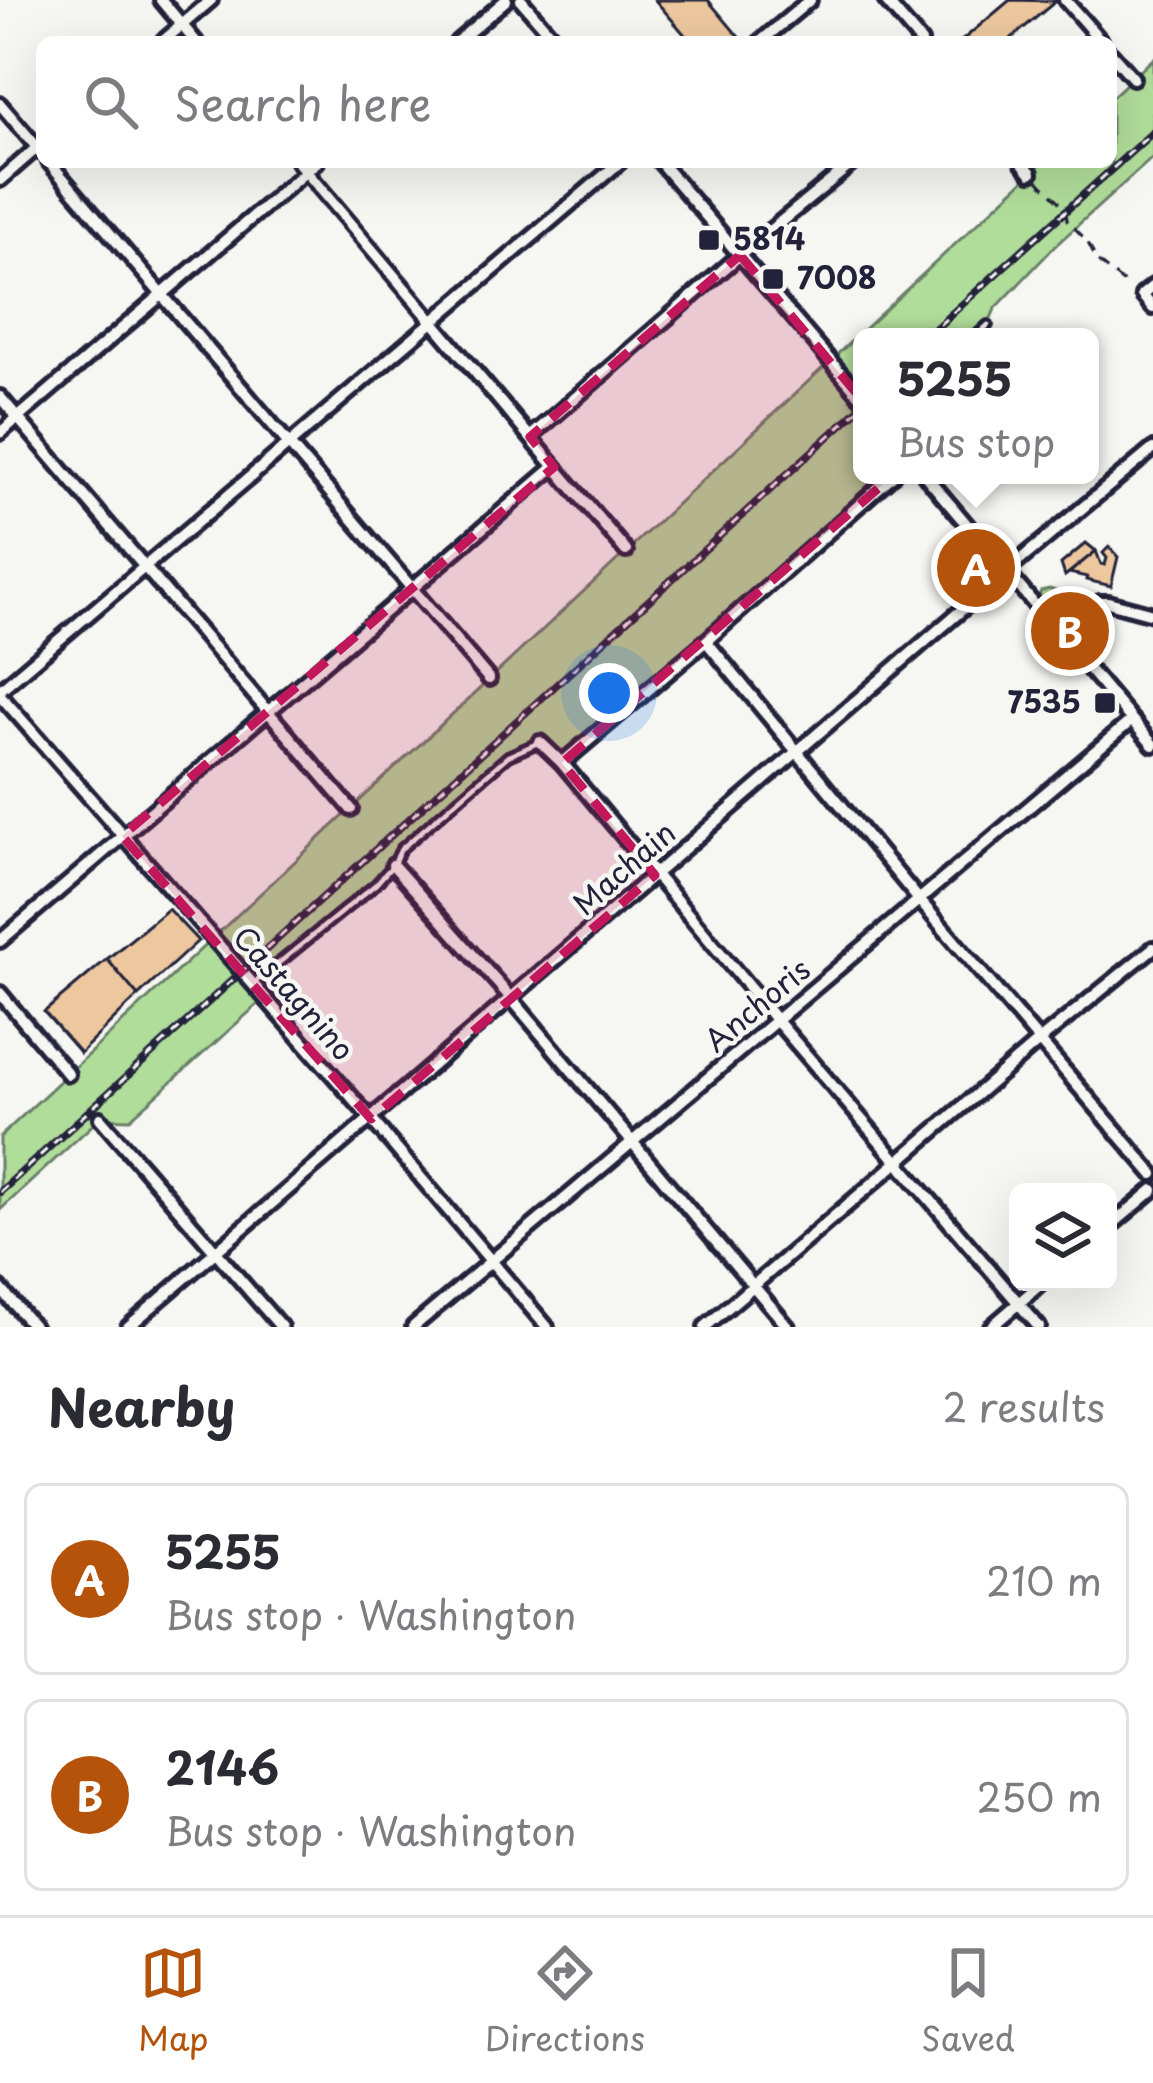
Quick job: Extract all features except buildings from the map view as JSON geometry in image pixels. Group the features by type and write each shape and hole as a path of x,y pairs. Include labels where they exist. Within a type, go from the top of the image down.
{"street":[{"path":"160,0 191,36"},
{"path":"169,36 211,0"},
{"path":"464,36 506,0"},
{"path":"520,0 552,36"},
{"path":"767,36 810,0"},
{"path":"885,0 916,36"},
{"path":"1065,0 1097,36"},
{"path":"1117,60 1133,78"},
{"path":"0,104 36,144"},
{"path":"0,180 36,151"},
{"path":"55,168 489,679"},
{"path":"0,433 301,168"},
{"path":"303,168 626,550"},
{"path":"0,692 613,168"},
{"path":"665,168 853,387"},
{"path":"530,437 847,168"},
{"path":"1027,168 1031,173"},
{"path":"1153,286 1142,296 1153,308"},
{"path":"0,397 351,808"},
{"name":"Machain","path":"128,1327 1153,448"},
{"path":"0,940 554,466"},
{"path":"562,763 883,484"},
{"path":"934,484 1153,745"},
{"path":"1051,623 1100,602 1153,614"},
{"path":"706,641 1153,1174"},
{"name":"Castagnino","path":"0,692 547,1327"},
{"name":"Anchoris","path":"413,1327 1132,720"},
{"path":"540,742 1039,1327"},
{"path":"393,865 788,1327"},
{"path":"705,1327 1153,948"},
{"path":"0,993 68,1074"},
{"path":"100,1118 281,1327"},
{"path":"1117,1220 1153,1190"},
{"path":"0,1288 34,1327"},
{"path":"992,1327 1033,1291"}],"lane":[{"path":"985,328 988,325"},
{"path":"253,984 376,884 401,849 508,755 540,742"}],"path":[{"path":"1031,173 1059,201 1067,220 1088,241 1096,262 1142,296"}],"highlighted area":[{"path":"740,255 912,459 562,763 655,875 371,1119 122,836 554,467 530,437"}],"green space":[{"path":"1153,59 1153,157 1056,245 995,309 988,325 865,328 1037,168 1117,168 1117,92"},
{"path":"853,340 853,484 883,484 562,763 540,742 508,756 401,849 376,884 253,983 265,998 130,1119 100,1118 0,1210 0,1137"},
{"path":"1049,589 1087,601 1057,614 1039,597"}],"railway":[{"path":"1117,165 1153,132"},
{"path":"936,328 1113,168"},
{"path":"0,1192 853,414"}],"place":[{"name":"5814","path":"709,240"},
{"name":"7008","path":"773,279"},
{"name":"5255","path":"976,568"},
{"name":"2146","path":"1070,631"},
{"name":"7535","path":"1105,703"}]}
